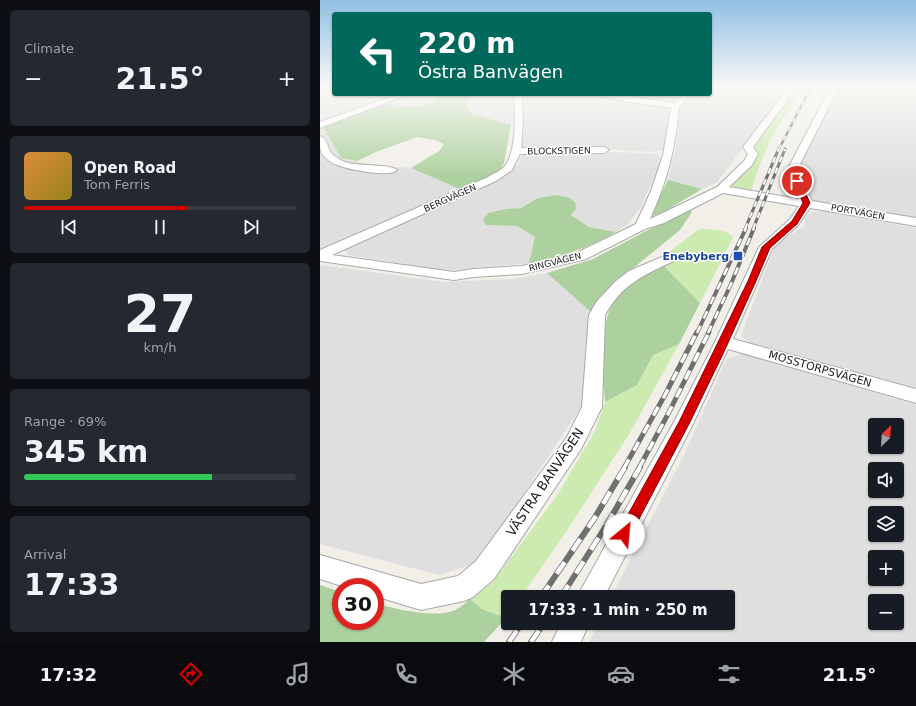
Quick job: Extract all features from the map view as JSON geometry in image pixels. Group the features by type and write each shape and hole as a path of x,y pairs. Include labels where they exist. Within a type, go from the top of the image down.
{"street":[{"path":"320,125 342,117"},
{"name":"BERGVÄGEN","path":"320,256 492,179 509,167 515,151 520,117"},
{"path":"641,226 657,191 666,162 671,141 674,117"},
{"path":"641,226 660,220 721,189 748,163 753,154 748,147 771,117"},
{"path":"594,590 683,424 723,342 766,247 794,222 807,203 792,170 819,117"},
{"path":"320,139 327,154 337,162 356,168 392,170"},
{"name":"BLOCKSTIGEN","path":"515,151 604,150"},
{"name":"PORTVÄGEN","path":"721,189 916,222"},
{"name":"RINGVÄGEN","path":"320,256 454,276 473,273 522,270 581,256 641,226"},
{"name":"VÄSTRA BANVÄGEN","path":"320,567 421,597 464,588 485,570 574,443 592,407 597,315 605,301 621,284 634,274 671,257"},
{"name":"MOSSTORPSVÄGEN","path":"723,342 916,396"},
{"path":"566,642 572,630"}],"shaded area":[{"path":"320,117 337,117 320,123"},
{"path":"482,117 515,117 511,125"},
{"path":"524,117 668,117 665,150 654,152 583,148 523,149 521,147"},
{"path":"678,117 766,117 716,183 702,189 668,180 677,142"},
{"path":"823,117 916,117 916,220 810,200 796,172"},
{"path":"324,126 324,129 341,158 370,165 411,168 462,190 328,247 320,248 320,128"},
{"path":"618,152 657,154 662,159 641,207 628,224 616,232 589,227 538,198 521,208 506,209 483,219 486,225 517,226 536,238 529,263 452,270 436,269 348,255 345,250 349,244 496,180 518,165 521,156 524,153"},
{"path":"823,211 916,228 916,389 755,347 741,336 775,245 804,226 806,216 812,212"},
{"path":"320,265 444,282 512,279 547,273 591,312 581,407 499,531 473,564 439,575 320,544"},
{"path":"742,353 916,405 916,642 589,642 595,630 735,630 735,590 615,590 684,455 726,360"}],"green space":[{"path":"349,117 482,117 511,125 504,163 500,170 462,190 411,168 439,151 444,144 435,140 417,137 376,152 357,161 341,158 324,129 324,126"},
{"path":"776,117 784,117 766,149 751,191 735,188 731,184 732,177"},
{"path":"668,180 702,189 660,214 650,216"},
{"path":"557,195 570,198 575,202 576,209 571,215 589,227 616,232 595,243 574,251 529,263 535,237 517,226 486,225 483,219 489,213 506,209 521,208 538,198"},
{"path":"688,209 692,212 680,230 615,283 591,312 547,273 593,259"},
{"path":"698,230 723,231 733,238 700,303 664,266 653,264"},
{"path":"653,264 664,266 700,303 679,344 653,355 637,385 605,402 602,361 604,332 607,318 619,295"},
{"path":"679,344 631,431 566,532 526,590 501,590 501,616 482,609 470,599 492,583 558,494 595,431 605,402 637,385 653,355"},
{"path":"320,585 332,589 332,630 384,630 384,606 415,612 437,614 455,610 470,599 482,609 501,616 501,623 484,642 320,642"}],"railway":[{"path":"779,149 796,117"},
{"path":"745,229 779,148"},
{"path":"753,229 785,149"},
{"path":"697,333 746,228"},
{"path":"708,333 731,284 754,228"},
{"path":"624,468 665,395 697,332"},
{"path":"639,468 709,332"},
{"path":"546,590 594,519 625,467"},
{"path":"565,590 606,526 640,467"},
{"path":"509,642 517,630"},
{"path":"531,642 539,630"}],"place":[{"name":"Enebyberg","path":"738,256"}],"route":[{"path":"624,534 683,424 717,356 766,247 794,222 807,203 797,181"}]}
